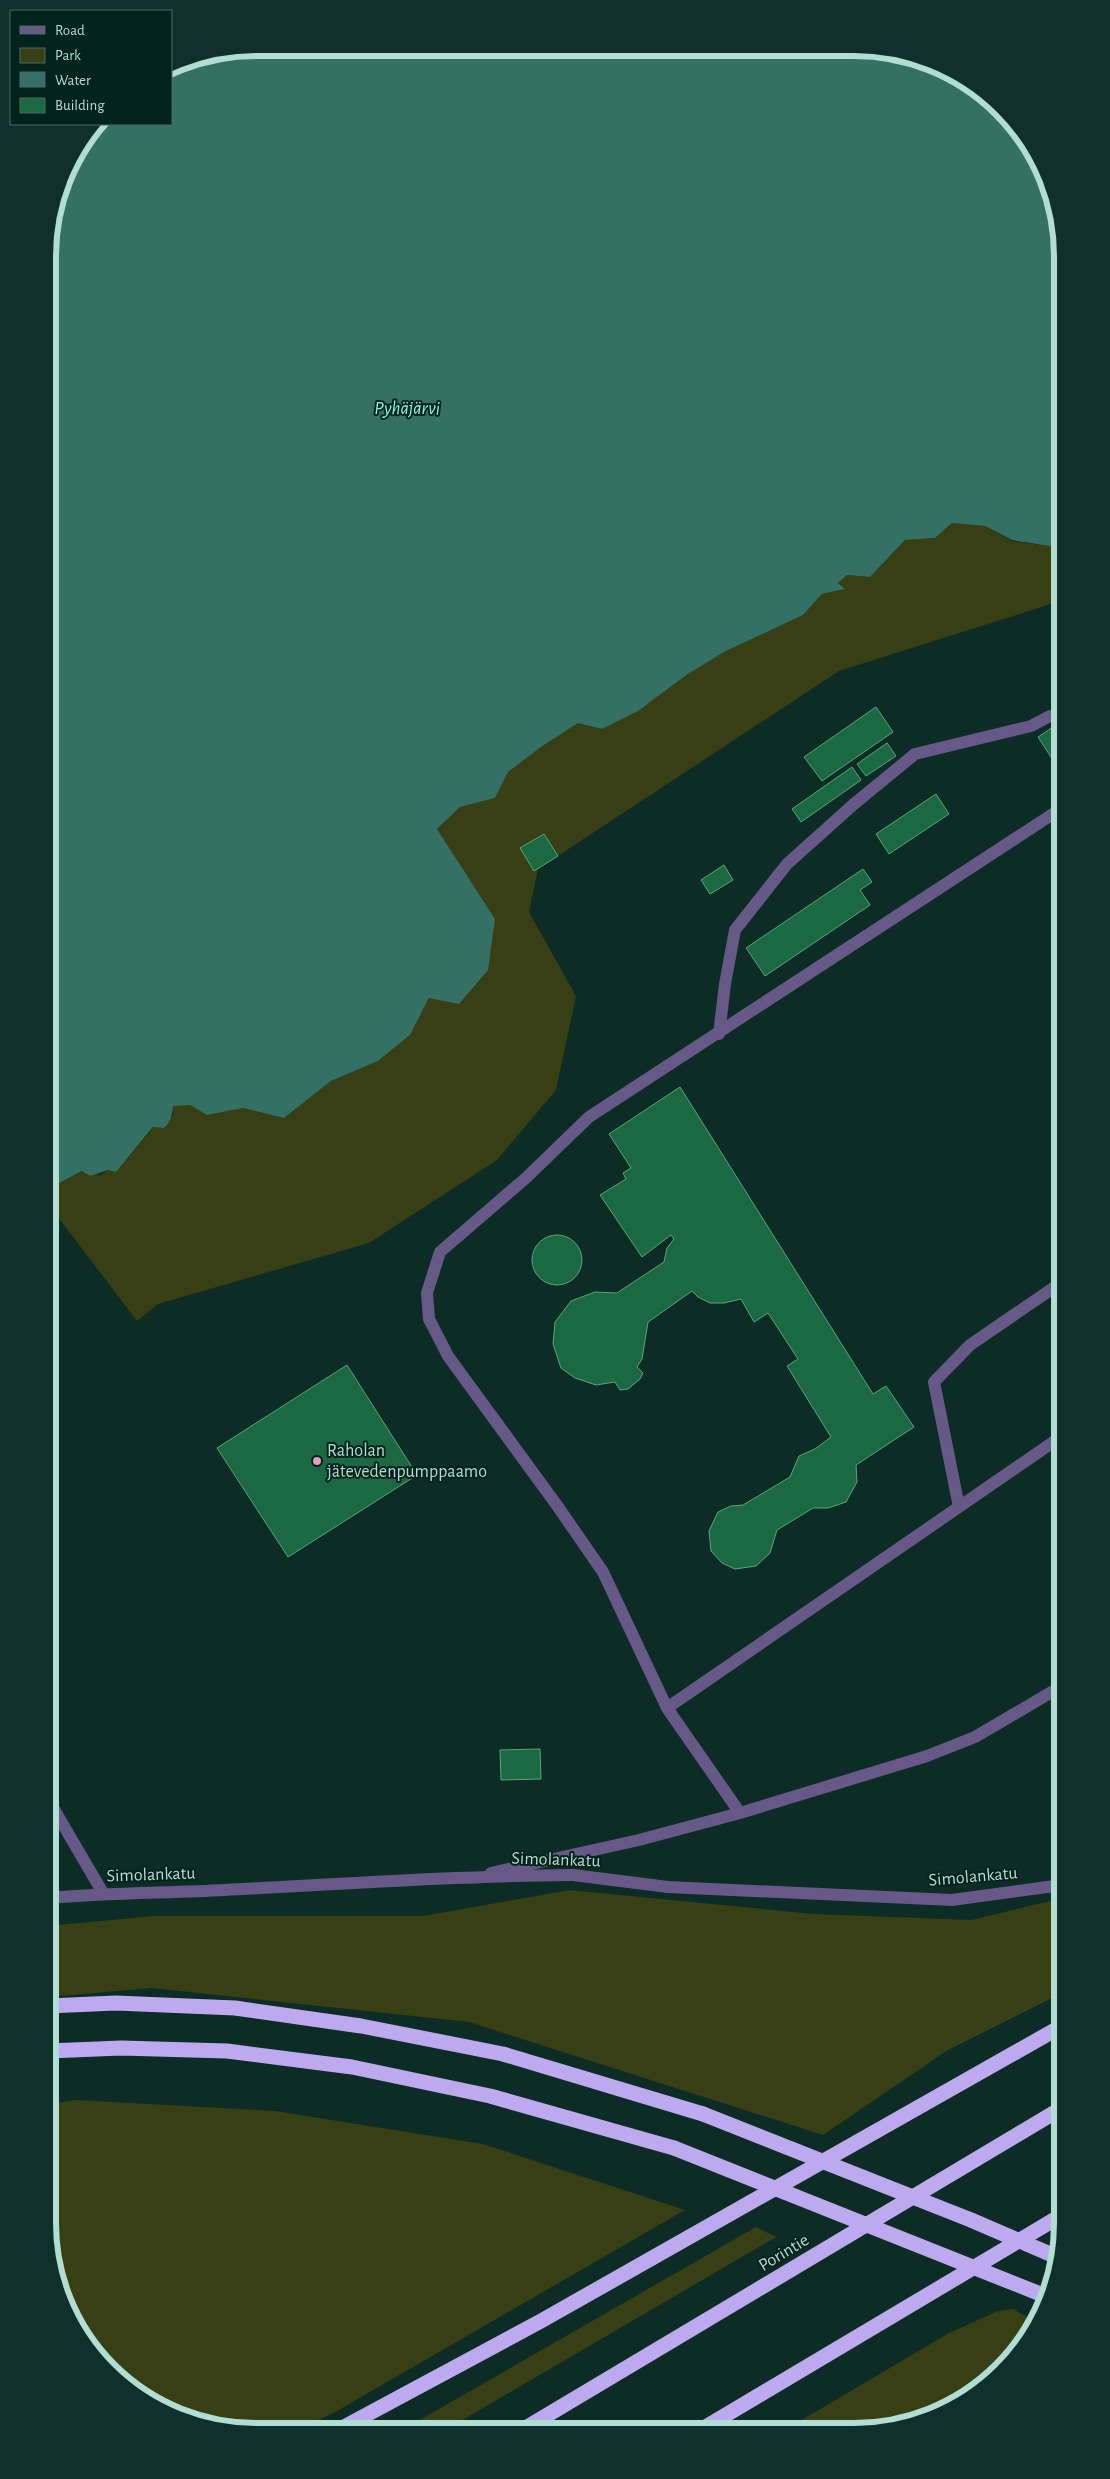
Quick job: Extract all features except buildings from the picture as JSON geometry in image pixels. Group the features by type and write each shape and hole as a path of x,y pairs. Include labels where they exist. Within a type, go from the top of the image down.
{"highway":[{"path":"56,2006 116,2003 235,2008 361,2026 504,2054 703,2114 971,2220 1051,2254"},
{"path":"351,2423 541,2321 1054,2031"},
{"path":"56,2051 121,2048 227,2051 352,2067 490,2096 674,2148 1041,2294"},
{"name":"Porintie","path":"536,2423 1054,2113"},
{"path":"711,2423 1054,2220"}],"street":[{"path":"719,1034 725,984 735,930 787,864 854,804 916,754 1031,726 1050,716"},
{"path":"740,1813 667,1708 603,1572 448,1356 429,1319 427,1293 440,1252 527,1177 589,1117 719,1034 1054,813"},
{"path":"959,1507 934,1382 970,1345 1054,1287"},
{"path":"667,1708 1054,1442"},
{"path":"479,1876 639,1840 740,1813 927,1756 975,1737 1054,1691"},
{"path":"56,1813 102,1893"},
{"name":"Simolankatu","path":"56,1897 102,1893 218,1890 479,1876 572,1876 668,1887 952,1900 1054,1886"}],"green space":[{"path":"952,523 985,526 1012,541 1054,547 1054,603 839,671 538,869 529,912 576,996 556,1090 497,1160 369,1243 158,1304 137,1321 56,1215 56,1185 83,1171 100,1175 108,1170 116,1172 154,1127 173,1116 173,1106 190,1105 207,1115 243,1108 284,1118 331,1081 378,1061 410,1035 429,998 495,919 437,829 460,807 495,798 508,772 541,747 578,723 602,729 638,711 688,674 724,652 803,615 822,594 845,589 838,583 847,575 870,577 905,540 935,538"},
{"path":"569,1890 814,1914 972,1920 1054,1900 1054,1997 948,2050 823,2135 469,2022 152,1988 56,1996 56,1925 153,1916 424,1916"},
{"path":"76,2100 275,2111 483,2144 685,2210 337,2411 312,2423 256,2423 217,2419 179,2408 134,2382 97,2345 71,2300 60,2262 56,2223 56,2103"},
{"path":"756,2227 776,2237 457,2423 414,2423"},
{"path":"1013,2309 1029,2318 1013,2345 1004,2355 976,2382 954,2396 931,2408 893,2419 854,2423 797,2423 949,2333 998,2311"}],"water":[{"name":"Pyhäjärvi","path":"256,56 854,56 893,60 931,71 976,97 1013,134 1027,156 1039,179 1050,217 1054,256 1054,547 1012,540 985,526 952,523 935,538 905,540 870,577 847,575 838,583 845,589 822,594 803,615 724,652 688,674 638,711 602,729 578,723 541,747 508,772 495,798 460,807 437,829 495,919 488,970 459,1004 429,998 410,1035 378,1061 331,1081 284,1118 243,1108 207,1115 190,1105 173,1106 171,1118 164,1128 153,1127 116,1172 108,1170 90,1176 82,1171 56,1185 56,256 60,217 71,179 97,134 105,125 172,125 172,75 217,60"}],"place":[{"name":"Raholan jätevedenpumppaamo","path":"317,1461"}]}
